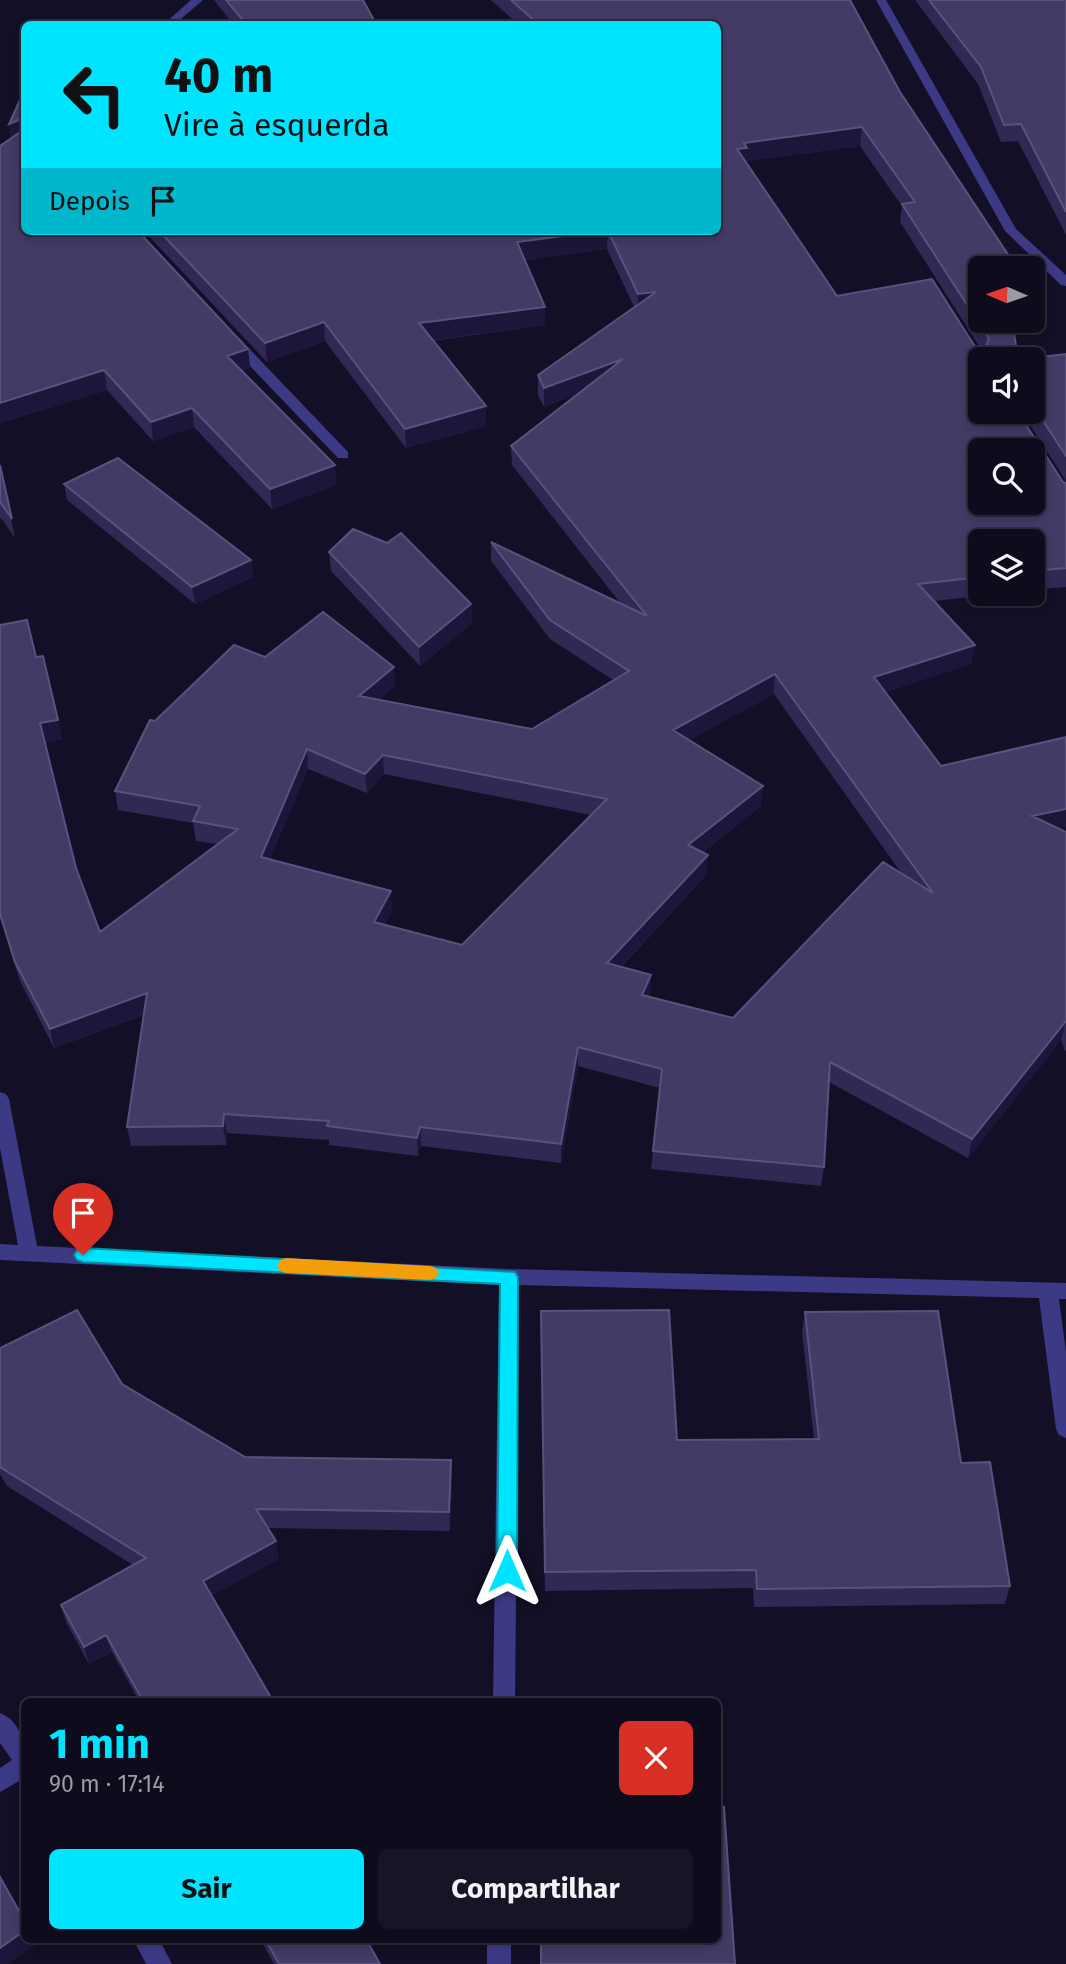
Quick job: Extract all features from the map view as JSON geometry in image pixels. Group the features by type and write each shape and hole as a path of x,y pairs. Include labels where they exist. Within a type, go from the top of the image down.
{"street":[{"path":"173,21 198,0"},
{"path":"881,0 1011,231 1066,282"},
{"path":"223,329 342,455"},
{"path":"0,1099 29,1252"},
{"path":"0,1252 509,1277 1057,1290 1066,1429"},
{"path":"504,1698 509,1277"},
{"path":"0,1724 21,1754"},
{"path":"0,1781 21,1767"},
{"path":"147,1943 160,1964"},
{"path":"499,1943 499,1964"}],"building":[{"path":"226,0 363,0 374,21 244,21"},
{"path":"511,0 850,0 900,92 1009,256 968,256 968,306 902,204 915,202 862,127 744,143 747,148 737,149 837,296 932,279 977,347 968,347 968,424 1025,424 1034,438 968,438 968,515 1045,515 1045,454 1066,483 1066,568 1045,570 1045,529 968,529 968,578 918,584 975,645 874,677 941,766 1066,737 1066,809 1032,816 1066,832 1066,1021 972,1139 830,1062 824,1167 653,1151 662,1069 578,1047 561,1144 420,1127 417,1138 327,1126 329,1121 224,1114 223,1126 127,1127 147,993 50,1029 15,962 0,914 0,625 27,620 36,657 43,656 58,720 40,723 76,868 100,932 238,829 193,821 200,806 115,791 150,720 155,721 234,645 265,657 323,612 394,667 359,696 532,729 629,671 550,620 491,542 647,616 511,446 623,359 544,388 538,375 656,292 638,294 610,235 721,235 721,21 535,21","holes":["775,674 933,893 883,862 733,1018 642,995 651,975 607,963 708,855 688,845 763,786 673,730","307,749 365,774 383,755 607,799 462,945 374,922 391,891 261,857"]},
{"path":"929,0 1066,0 1066,212 1021,124 1004,125 981,67"},
{"path":"21,98 21,119 9,124"},
{"path":"21,131 21,235 142,235 248,349 227,356 335,465 270,489 192,408 151,422 104,370 0,403 0,146"},
{"path":"163,235 571,235 517,242 545,307 419,323 486,406 405,429 324,322 265,343"},
{"path":"985,333 1014,333 1016,347 986,347 989,339"},
{"path":"1066,354 1066,456 1045,424 1045,356"},
{"path":"118,458 251,560 192,587 64,484"},
{"path":"0,465 12,519 0,502"},
{"path":"353,529 387,543 401,533 471,604 419,647 329,552"},
{"path":"77,1310 122,1384 245,1457 451,1460 449,1512 256,1509 276,1541 203,1581 271,1698 141,1698 106,1635 84,1647 61,1605 146,1558 0,1467 0,1348"},
{"path":"669,1310 677,1440 819,1439 805,1312 938,1311 961,1463 990,1462 1010,1586 757,1589 756,1570 545,1572 541,1311"},
{"path":"721,1807 724,1807 735,1964 541,1964 541,1943 721,1943"},
{"path":"0,1877 21,1915 21,1933 0,1948"},
{"path":"267,1943 368,1943 380,1964 279,1964"}],"slow traffic":[{"path":"286,1266 430,1273"}],"route":[{"path":"83,1255 509,1277 507,1571"}]}
